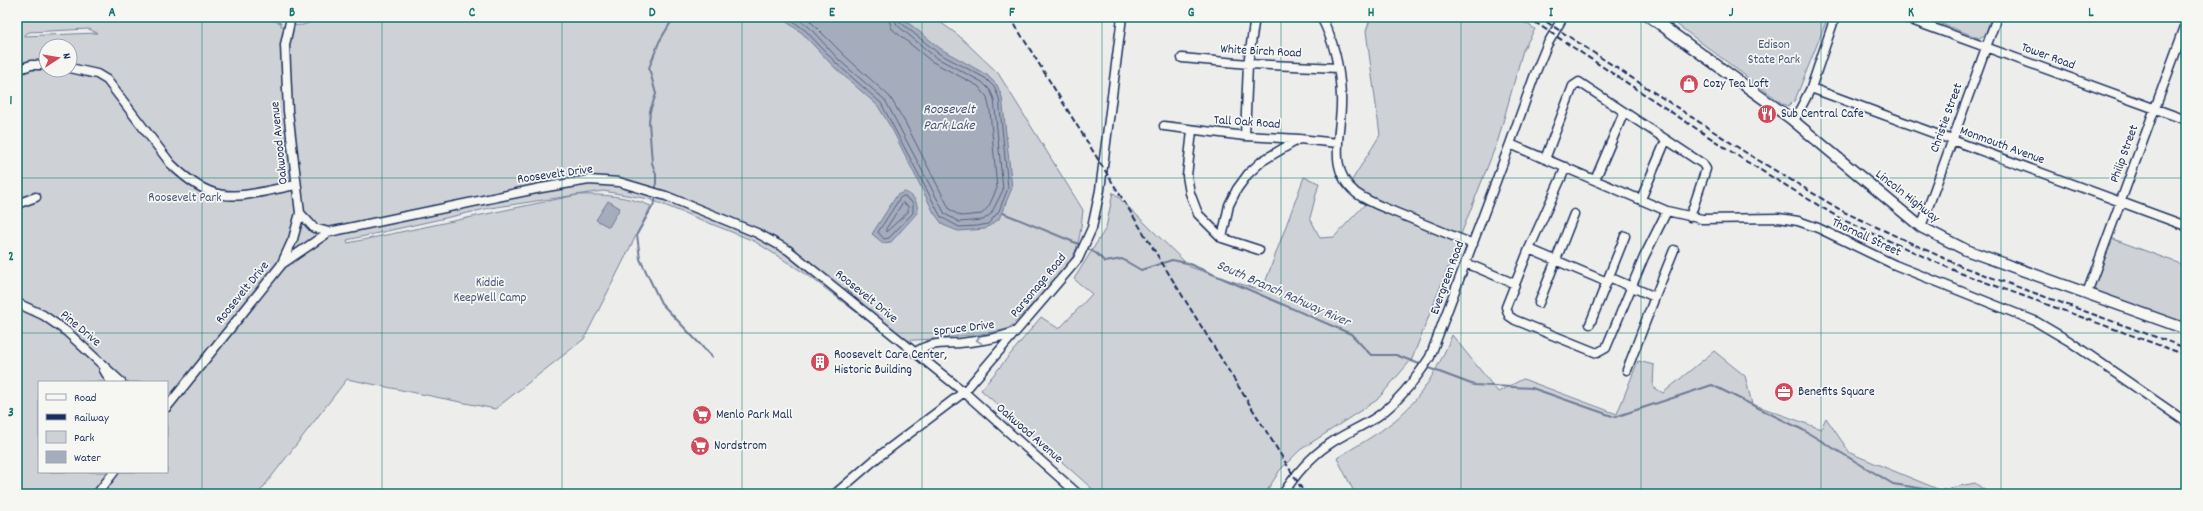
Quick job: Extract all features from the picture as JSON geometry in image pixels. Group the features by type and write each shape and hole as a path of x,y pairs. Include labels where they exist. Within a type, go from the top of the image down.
{"main road":[{"name":"Lincoln Highway","path":"1650,17 1794,121 1921,227 1949,243 1970,252 2186,329"}],"street":[{"name":"Oakwood Avenue","path":"282,264 293,239 300,213 288,111 285,45 291,17"},
{"name":"Parsonage Road","path":"835,494 898,441 964,392 1070,269 1085,247 1092,228 1103,172 1122,17"},
{"path":"1245,136 1248,64 1255,17"},
{"path":"1321,17 1332,43 1338,68 1341,102 1336,156 1341,173 1348,185 1366,200 1473,244"},
{"name":"Evergreen Road","path":"1283,494 1299,471 1314,455 1328,444 1378,416 1392,404 1416,377 1430,357 1541,59 1563,17"},
{"path":"1794,121 1811,88 1835,17"},
{"name":"Tower Road","path":"1903,17 2186,120"},
{"name":"Christie Street","path":"1921,227 1997,17"},
{"name":"Philip Street","path":"2087,293 2186,24"},
{"name":"White Birch Road","path":"1182,58 1248,64 1338,68"},
{"path":"17,70 31,65 38,65"},
{"path":"78,70 97,74 107,80 171,164 182,175 205,190 214,194 237,195 296,185"},
{"path":"1546,159 1575,83 1579,82 1703,164 1706,169 1690,218"},
{"name":"Monmouth Avenue","path":"1811,88 2186,226"},
{"path":"1595,180 1624,112"},
{"name":"Tall Oak Road","path":"1164,126 1192,131 1338,143"},
{"path":"1192,131 1186,167 1190,193 1198,214 1222,238 1259,250"},
{"name":"Tall Oak Road","path":"1222,238 1229,205 1248,174 1262,161 1299,139"},
{"path":"1641,199 1666,140"},
{"name":"Thornall Street","path":"1510,144 1667,211 1690,218 1708,220 1779,218 1798,221 1818,228 1895,265 2008,309 2039,323 2069,341 2186,422"},
{"path":"1566,167 1529,249 1506,307 1509,316 1597,353 1606,348 1667,211"},
{"name":"Roosevelt Drive","path":"168,406 282,264 329,232 488,198 589,180 620,182 652,190 752,231 779,244 798,256 964,392"},
{"path":"17,204 36,197"},
{"path":"300,213 311,226 329,232"},
{"path":"1539,303 1574,214"},
{"path":"1590,324 1625,236"},
{"path":"1529,249 1555,261 1632,287 1655,297"},
{"path":"1627,370 1674,250"},
{"path":"1466,262 1515,284"},
{"name":"Pine Drive","path":"17,303 55,322 77,340 120,381"},
{"name":"Spruce Drive","path":"915,353 933,344 985,339 1017,331"},
{"path":"98,361 110,381"},
{"name":"Oakwood Avenue","path":"964,392 1078,494"},
{"path":"97,494 113,473"}],"green space":[{"name":"Roosevelt Park","path":"17,17 264,17 281,23 281,26 303,25 324,17 933,17 958,35 998,73 1083,210 1078,242 1071,260 1060,274 1011,326 1007,329 944,338 924,344 935,339 894,341 809,276 754,241 649,199 603,191 490,208 347,240 348,243 577,195 615,196 651,206 584,339 495,409 347,379 258,494 17,494","holes":["89,29 97,33 23,36 29,32"]},
{"path":"1371,17 1516,17 1535,29 1523,50 1498,140 1412,359 1377,400 1300,450 1280,470 1265,494 1098,494 981,390 1041,317 1059,329 1092,294 1074,279 1106,228 1113,192 1190,267 1262,291 1304,177 1319,183 1310,218 1320,238 1334,237 1368,201 1349,185 1380,135 1366,31"},
{"name":"Edison State Park","path":"1667,17 1828,17 1795,100 1789,106 1783,104"},
{"path":"1923,17 1992,17 1985,35 1979,38"},
{"path":"2108,237 2186,266 2186,329 2087,293"},
{"path":"1452,335 1498,392 1523,379 1617,414 1638,361 1654,365 1653,387 1663,393 1714,351 1745,376 1752,404 1821,429 1826,418 1850,453 1940,490 1975,483 1990,494 1355,494 1337,458 1374,436 1404,412 1429,381"}],"water":[{"name":"Roosevelt Park Lake","path":"780,17 901,17 941,49 987,75 997,85 1002,97 1012,188 999,219 985,229 958,231 943,225 934,213 893,131 878,106 834,67 802,33"},
{"path":"904,192 911,195 915,200 917,213 891,242 883,243 872,234 897,195"},
{"path":"608,201 620,208 609,227 596,220"}],"waterway":[{"name":"South Branch Rahway River","path":"656,190 656,174 652,163 649,122 650,111 656,94 649,68 659,42 671,22 671,17"},
{"name":"South Branch Rahway River","path":"656,194 655,202 637,234 640,259 661,303 712,357"},
{"name":"South Branch Rahway River","path":"1003,213 1081,245"},
{"name":"South Branch Rahway River","path":"1085,247 1097,254 1105,262 1122,259 1141,270 1172,260 1187,263 1351,334 1371,355 1396,355 1422,365"},
{"name":"South Branch Rahway River","path":"1426,367 1474,385 1532,388 1615,417 1712,385 1803,430 1893,484 1956,494"}],"railway":[{"path":"1010,17 1305,494"},
{"path":"1527,17 1744,160 1841,219 1960,273 2186,355"},
{"path":"1539,17 1748,154 1844,212 1963,267 2186,348"}],"place":[{"name":"Cozy Tea Loft","path":"1689,84"},
{"name":"Sub Central Cafe","path":"1767,114"},
{"name":"Roosevelt Care Center, Historic Building","path":"820,362"},
{"name":"Benefits Square","path":"1784,392"},
{"name":"Menlo Park Mall","path":"702,415"},
{"name":"Nordstrom","path":"700,446"}],"park label":[{"name":"Kiddie KeepWell Camp","path":"490,290"}]}
